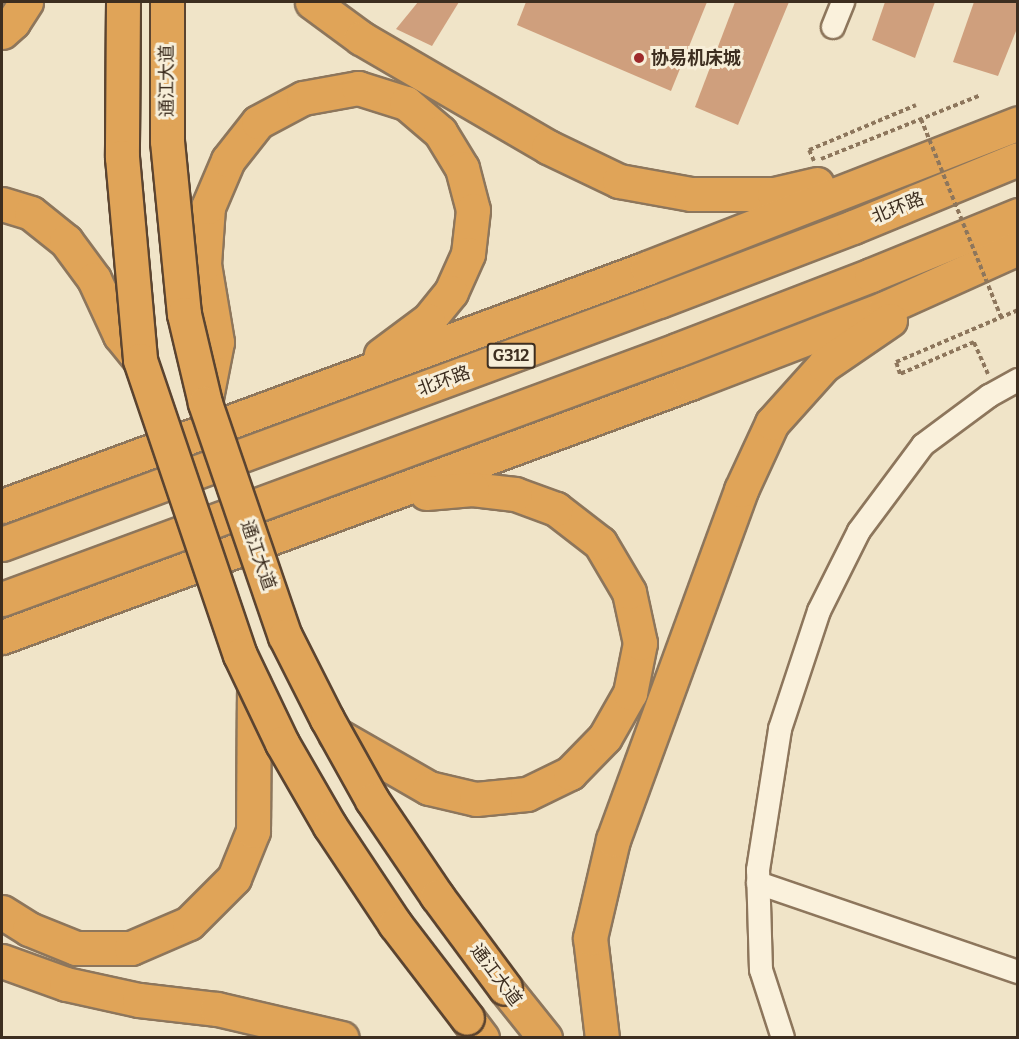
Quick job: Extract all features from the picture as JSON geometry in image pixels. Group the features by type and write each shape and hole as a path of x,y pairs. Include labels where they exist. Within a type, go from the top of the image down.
{"highway":[{"path":"2,33 26,2"},
{"path":"123,2 122,157 140,360 240,655 282,743 330,826 395,924 475,1028"},
{"name":"通江大道","path":"167,2 167,141 184,314 205,403 285,636 372,800 437,896 545,1038"},
{"path":"312,2 361,38 548,147 619,181 691,194 774,195 935,156"},
{"path":"205,403 217,342 204,264 208,207 228,160 258,122 303,98 358,88 406,103 440,132 462,168 473,210 468,254 451,292 428,320 400,343 338,383"},
{"path":"2,507 338,383 1017,123"},
{"name":"北环路","path":"2,544 659,301 853,227 1017,159"},
{"path":"2,204 31,213 66,241 94,279 120,335 140,360"},
{"path":"2,599 677,350 872,275 1017,215"},
{"path":"2,637 711,375 885,308 1017,248"},
{"path":"602,1038 590,938 613,840 741,490 772,423 824,365 948,280"},
{"path":"335,734 429,788 476,799 527,794 570,773 605,738 630,693 640,643 629,592 600,543 556,509 515,494 472,489 377,499"},
{"path":"2,497 38,493"},
{"path":"2,662 62,615"},
{"path":"2,912 29,929 76,948 131,948 189,923 234,878 253,831 254,685"},
{"path":"2,961 77,986 139,1000 217,1009 342,1038"}],"street":[{"path":"833,27 843,2"},
{"path":"783,1038 761,970 758,883 780,729 819,611 859,531 923,445 996,392 1017,380"},
{"path":"758,883 1017,972"},
{"path":"249,1016 304,1038"}],"path":[{"path":"916,105 809,150 814,162 981,95"},
{"path":"921,119 1002,317"},
{"path":"996,392 974,342 900,374 896,362 1017,310"}],"building":[{"path":"418,2 459,2 432,46 396,29"},
{"name":"协易机床城","path":"526,2 707,2 671,91 517,25"},
{"path":"735,2 789,2 738,125 695,107"},
{"path":"885,2 935,2 915,58 872,40"},
{"path":"974,2 1018,2 1018,26 998,76 953,62"}],"place":[{"name":"协易机床城","path":"639,58"}]}
